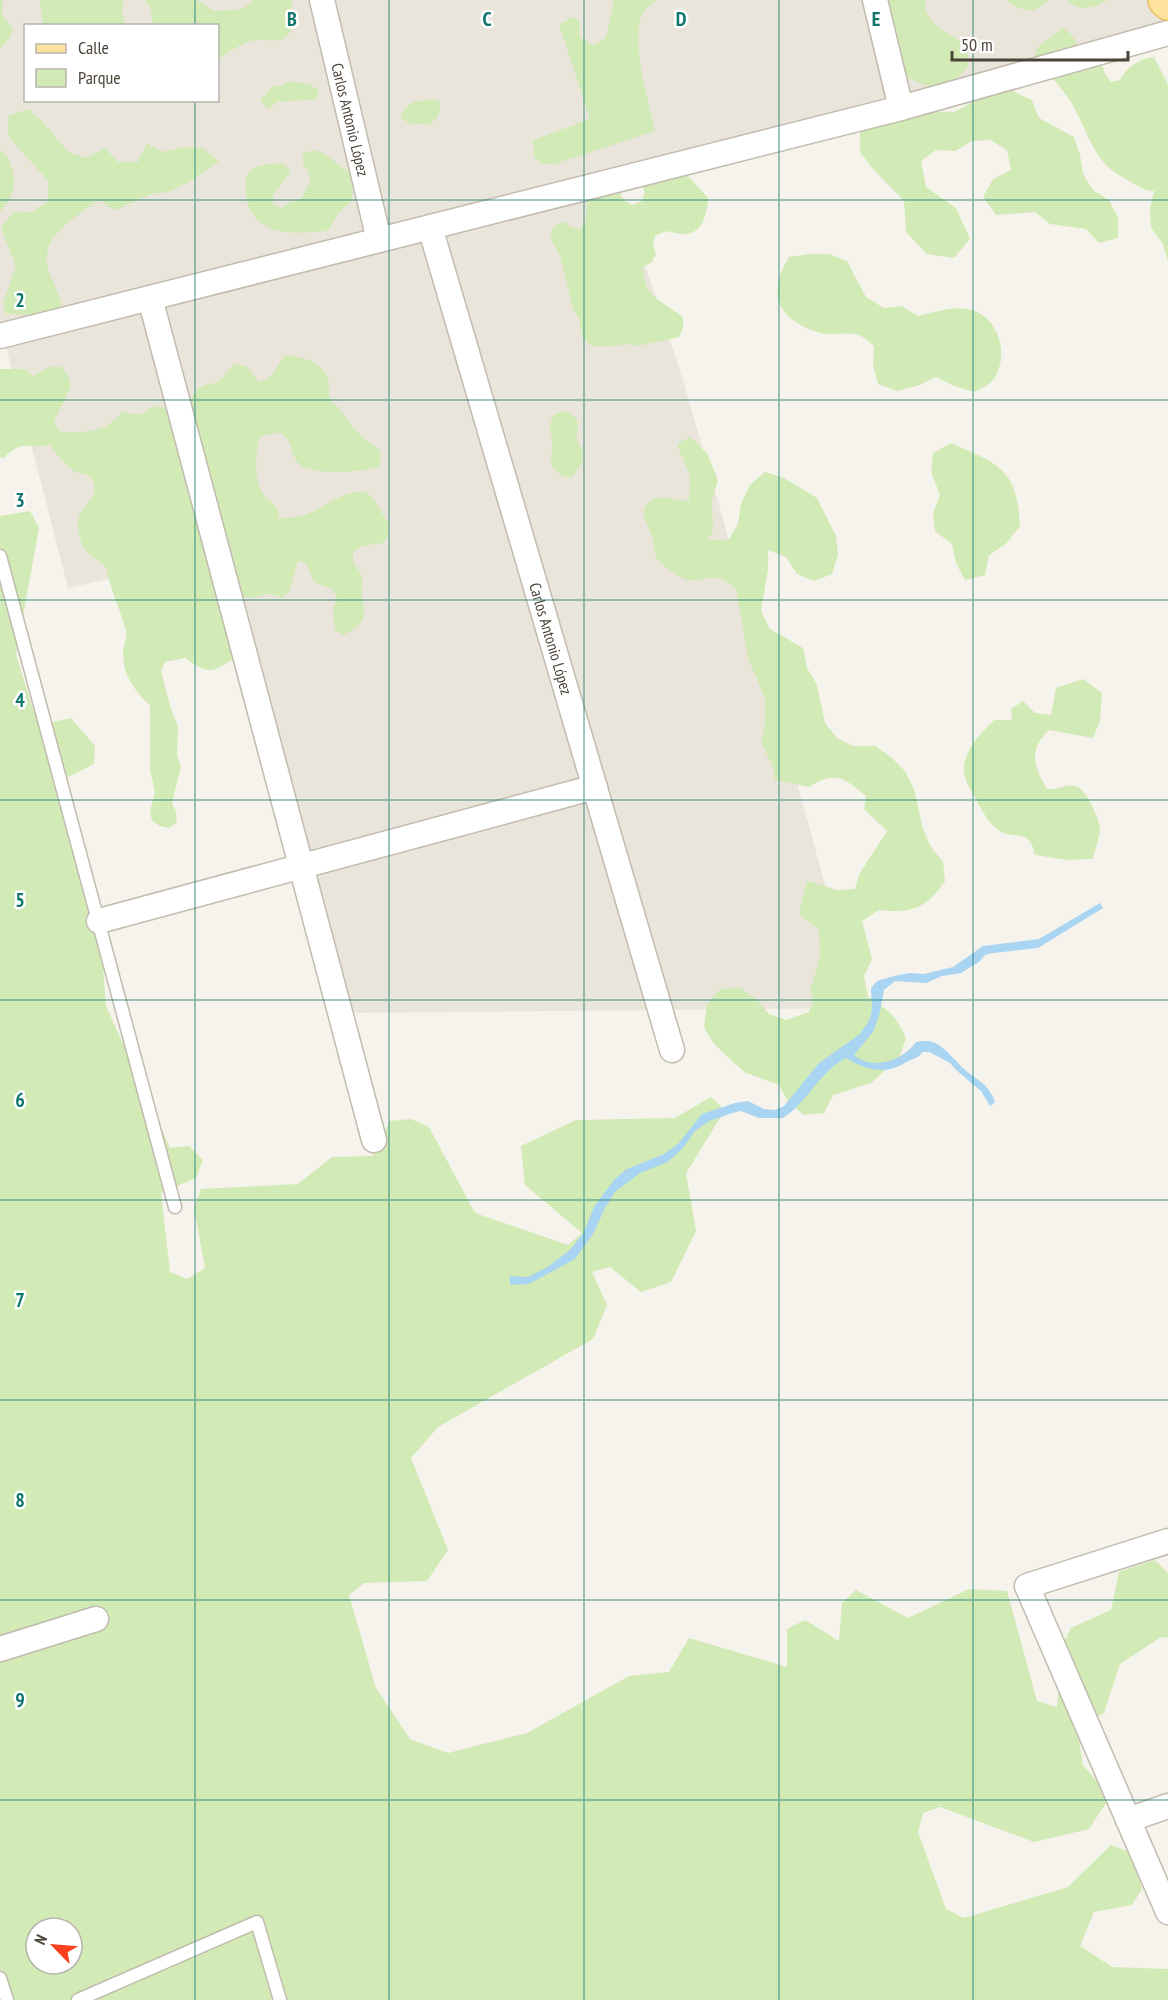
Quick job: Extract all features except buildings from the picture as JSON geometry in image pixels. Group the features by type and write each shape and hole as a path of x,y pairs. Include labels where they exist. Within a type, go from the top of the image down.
{"street":[{"name":"Carlos Antonio López","path":"322,0 379,240"},
{"path":"875,0 901,108"},
{"path":"0,336 901,108 1168,33"},
{"name":"Carlos Antonio López","path":"430,227 672,1050"},
{"path":"150,298 374,1140"},
{"path":"99,921 595,787"},
{"path":"1168,1541 1027,1586 1168,1912"},
{"path":"0,1649 96,1619"},
{"path":"1128,1820 1168,1806"}],"lane":[{"path":"0,556 175,1207"},
{"path":"78,2000 257,1922 280,2000"},
{"path":"0,1978 7,2000"}],"shaded area":[{"path":"0,0 1168,0 1168,35 616,177 683,380 859,1008 344,1013 220,554 68,588 5,343 0,343"}],"green space":[{"path":"0,0 3,0 2,15 13,29 9,39 0,49"},
{"path":"40,0 124,0 122,7 124,24 43,24"},
{"path":"145,0 196,0 213,10 223,11 243,9 254,0 293,0 292,28 283,39 250,41 219,59 219,24 153,24 150,7"},
{"path":"613,0 656,0 645,9 640,20 639,34 641,68 655,131 554,164 541,164 534,157 533,140 590,119 559,24 574,17 579,21 580,37 592,45 597,43 604,39 607,33"},
{"path":"885,0 925,0 926,9 933,22 967,45 968,65 963,73 938,87 927,86 905,77"},
{"path":"1007,0 1050,0 1034,10 1026,10"},
{"path":"1066,0 1108,0 1082,8"},
{"path":"1062,28 1070,33 1081,49 1099,54 1105,74 1111,82 1120,80 1126,71 1138,62 1154,57 1168,85 1168,262 1163,244 1151,228 1150,208 1154,191 1138,186 1105,164 1092,145 1073,105 1034,57 1038,47"},
{"path":"291,81 310,85 318,90 318,99 277,102 269,109 260,101 272,86 282,86"},
{"path":"1013,91 1032,100 1039,118 1074,137 1083,174 1093,190 1109,200 1118,217 1118,238 1099,243 1086,229 1050,224 1035,212 996,215 983,197 993,179 1011,170 1007,150 990,140 972,141 955,151 936,150 921,161 926,187 956,208 970,239 954,258 927,254 906,232 904,201 860,152 860,132 875,122 915,111 954,112 992,92"},
{"path":"431,99 440,102 440,109 436,118 428,125 409,123 400,118 409,105"},
{"path":"28,109 43,122 68,152 86,158 105,148 118,162 138,162 147,143 163,152 183,147 203,148 219,161 189,182 171,191 151,194 115,210 99,200 60,229 48,248 47,259 49,272 63,308 45,316 6,314 3,304 16,266 1,228 13,213 32,212 48,202 48,181 8,136 8,116"},
{"path":"0,150 12,168 14,185 8,202 0,212"},
{"path":"314,150 324,154 349,172 353,191 352,200 338,214 328,231 290,232 275,230 263,224 251,212 247,202 247,176 258,166 284,164 291,171 273,195 273,205 282,208 290,202 301,199 310,182 309,171 303,164 303,154"},
{"path":"678,171 687,175 708,198 703,222 690,234 666,232 655,236 653,245 656,254 652,262 643,267 646,285 650,292 683,317 683,328 679,337 638,346 629,344 599,347 590,345 583,338 560,256 550,238 553,228 563,221 571,227 580,229 586,221 587,200 613,183 624,200 632,205 642,201 645,192 641,183"},
{"path":"829,254 847,261 866,297 884,308 902,306 918,316 963,308 985,317 992,324 1000,342 1001,362 993,380 974,392 936,377 917,386 897,391 878,384 873,365 874,346 868,341 859,335 817,332 792,319 779,303 778,282 789,257"},
{"path":"285,355 311,361 326,373 332,402 361,436 377,447 381,460 379,467 372,469 338,472 314,470 299,464 288,440 280,432 259,437 256,467 258,482 264,495 276,506 279,518 307,514 354,492 368,494 389,524 388,535 383,543 363,546 353,551 353,561 363,578 364,611 361,623 354,629 343,635 335,630 333,610 337,599 333,589 314,582 306,563 298,561 290,590 282,598 269,594 252,598 235,596 235,657 211,670 200,667 185,658 165,662 161,671 178,727 177,756 181,766 172,803 177,822 169,828 160,826 152,821 150,811 155,792 150,770 150,706 135,689 125,669 123,653 126,630 106,567 87,552 79,534 80,513 93,497 94,485 89,476 68,467 50,445 20,447 9,452 4,458 0,457 0,369 25,369 33,376 50,367 62,367 71,386 54,422 59,431 77,432 103,428 123,412 140,415 158,406 168,410 188,409 198,389 216,382 236,364 246,366 259,382 272,375"},
{"path":"565,411 576,418 578,444 583,451 582,462 572,477 564,477 554,469 551,462 551,422 555,414"},
{"path":"690,437 707,453 718,480 712,500 713,531 708,539 728,541 738,524 741,504 750,485 765,472 784,478 817,498 836,536 838,555 832,574 814,581 797,574 786,557 768,550 768,570 761,611 770,629 803,648 807,668 817,685 825,723 837,738 853,746 875,746 905,771 914,789 923,829 931,847 943,862 945,881 925,903 909,910 879,910 862,921 872,959 864,976 868,997 891,1014 906,1039 899,1058 871,1083 833,1095 824,1113 804,1115 789,1103 779,1085 744,1072 714,1044 704,1027 707,1005 720,989 740,988 756,999 769,1014 786,1020 809,1012 813,999 810,991 820,957 819,930 799,914 807,881 837,890 855,889 860,873 887,831 864,809 866,796 839,778 826,779 809,787 775,780 772,765 761,742 765,725 765,698 748,658 736,588 716,578 684,579 666,567 656,556 653,539 644,516 645,507 653,500 662,497 689,501 690,477 677,444"},
{"path":"951,443 982,457 1003,471 1015,492 1020,526 1006,544 989,555 985,575 965,580 956,563 952,544 935,531 933,513 940,495 931,472 933,453"},
{"path":"30,511 39,528 16,655 34,712 49,723 71,718 95,746 94,764 60,781 100,924 106,1006 170,1148 189,1146 203,1160 196,1178 161,1193 170,1272 187,1279 205,1268 194,1208 201,1189 298,1184 332,1157 372,1156 390,1121 411,1119 429,1127 475,1213 568,1245 582,1233 525,1185 521,1146 576,1120 675,1118 711,1097 725,1110 686,1173 696,1231 671,1282 641,1292 610,1267 592,1272 607,1305 593,1339 438,1427 411,1458 448,1550 427,1581 364,1583 349,1595 376,1688 410,1739 448,1753 527,1733 629,1676 669,1672 689,1638 787,1667 787,1629 805,1620 839,1641 842,1603 856,1590 908,1618 969,1589 1007,1591 1037,1701 1057,1707 1062,1646 1071,1628 1111,1610 1119,1572 1155,1560 1168,1573 1168,1638 1161,1637 1120,1664 1104,1713 1077,1728 1083,1765 1110,1797 1089,1829 1034,1842 940,1807 923,1813 918,1832 946,1909 964,1918 1068,1887 1111,1845 1132,1853 1142,1889 1132,1905 1094,1912 1080,1946 1112,1967 1168,1969 1168,2000 0,2000 0,516"},
{"path":"1083,679 1102,693 1100,721 1093,738 1049,730 1038,745 1035,759 1047,789 1075,786 1088,798 1100,830 1093,859 1068,860 1035,855 1030,841 1026,838 1006,834 989,821 964,775 966,756 994,720 1012,720 1011,709 1023,701 1035,713 1051,715 1056,688"}],"water":[{"path":"1100,903 1103,908 1038,948 985,955 979,962 961,973 942,976 926,983 895,981 884,990 873,1032 854,1055 869,1062 887,1062 903,1054 916,1042 933,1042 988,1089 995,1102 990,1106 981,1091 950,1063 929,1052 923,1052 898,1066 883,1070 861,1066 846,1058 828,1071 800,1104 783,1118 759,1118 741,1111 709,1121 695,1131 683,1148 668,1162 640,1173 615,1192 593,1234 575,1259 529,1284 510,1285 510,1276 528,1277 549,1266 570,1250 584,1232 594,1207 614,1180 625,1170 664,1154 678,1144 702,1114 748,1101 764,1109 775,1110 784,1106 819,1063 860,1034 870,1019 871,988 877,981 910,973 924,974 953,967 983,946 1039,939"}]}
